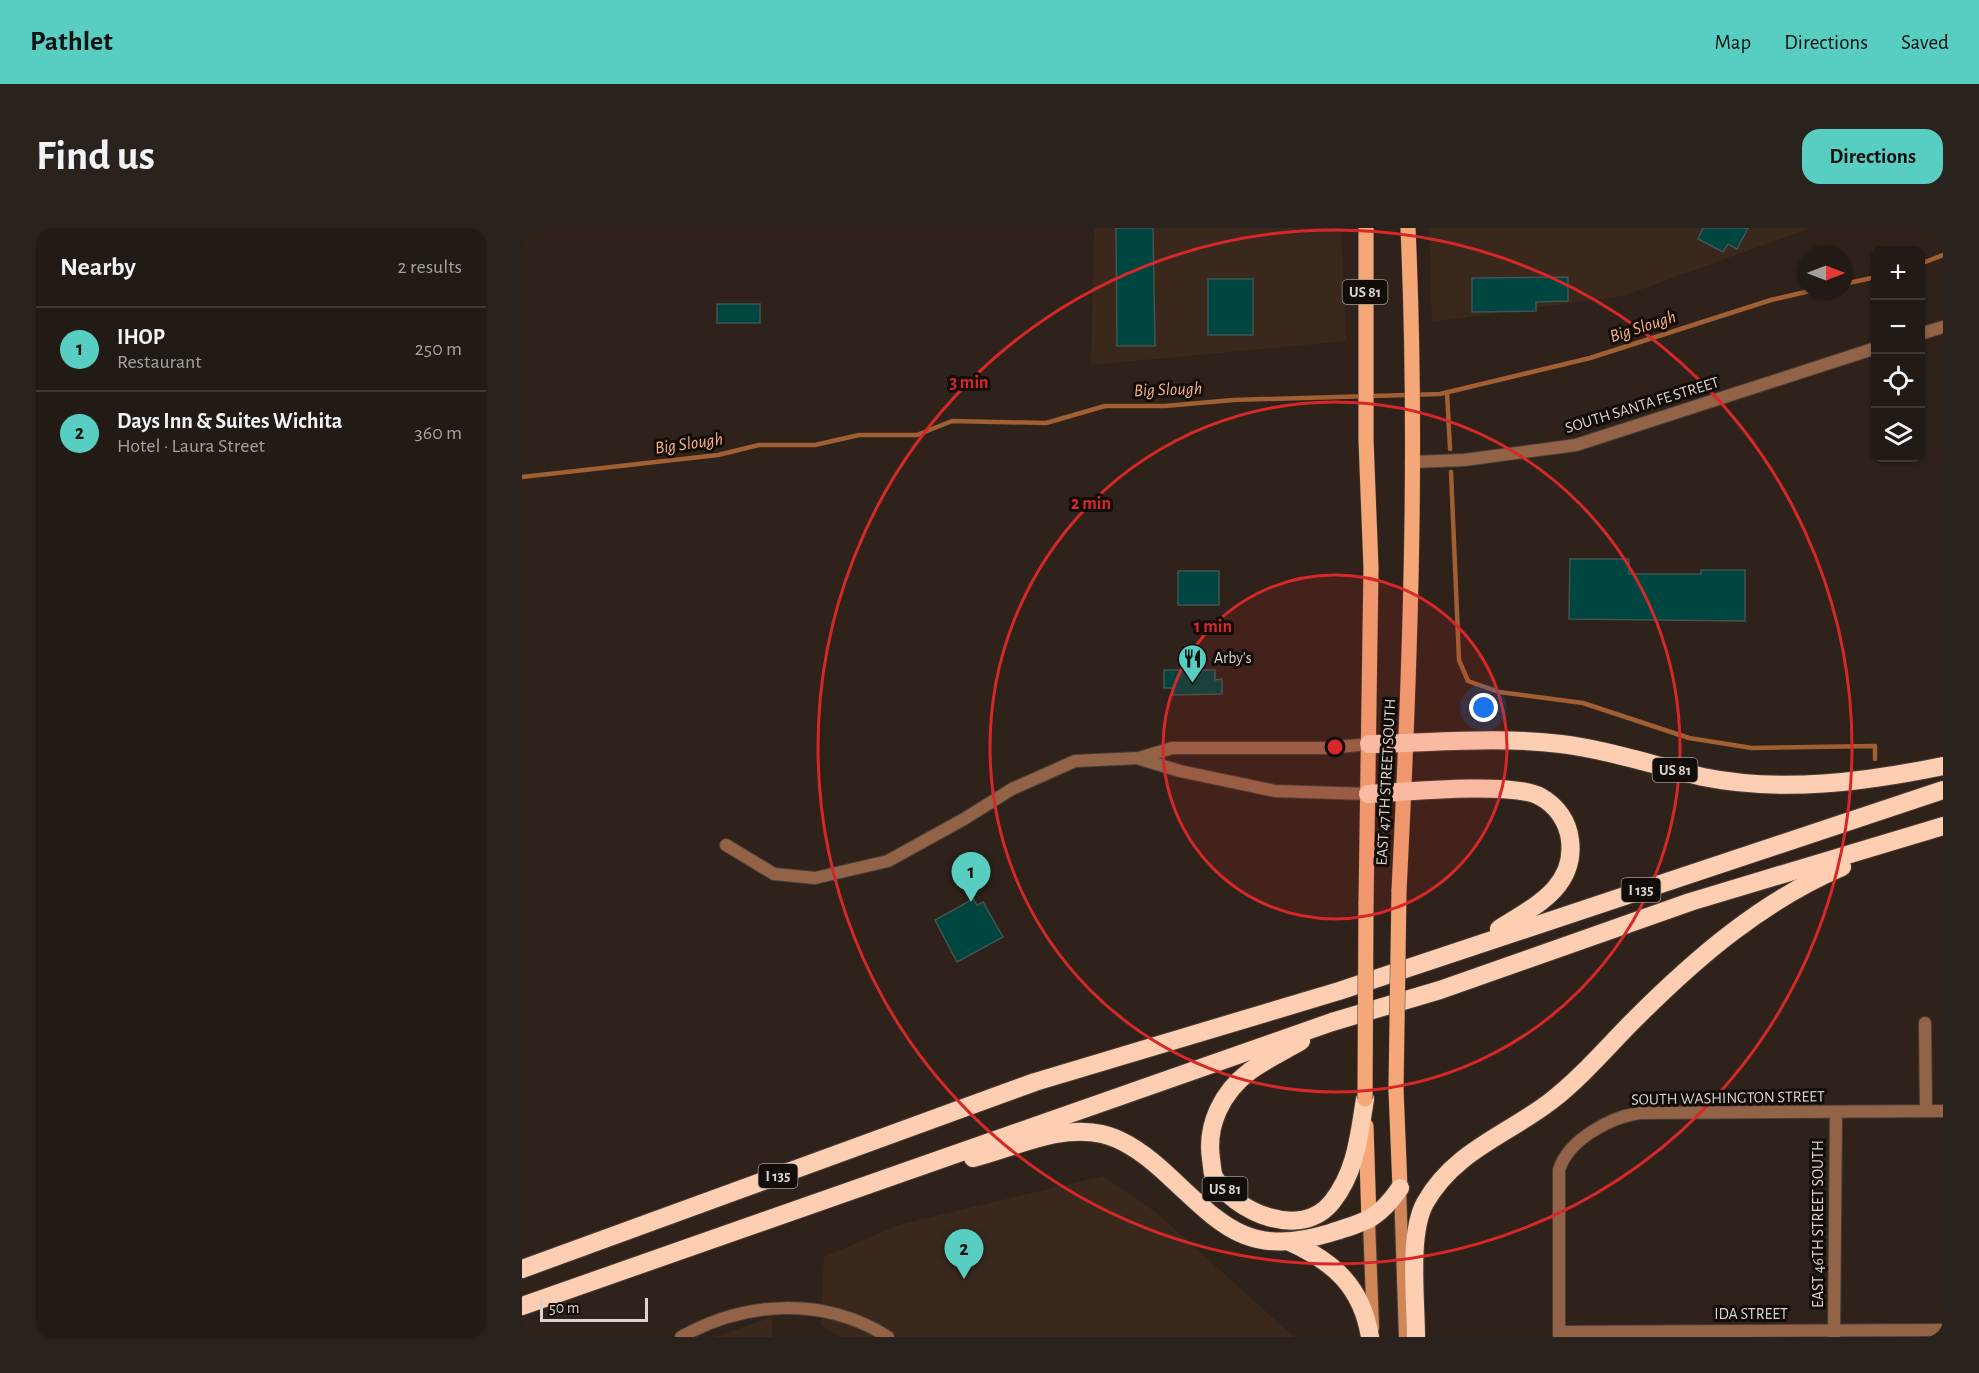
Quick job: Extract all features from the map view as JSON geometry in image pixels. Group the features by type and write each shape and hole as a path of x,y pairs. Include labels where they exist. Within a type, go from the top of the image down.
{"highway":[{"name":"US 81","path":"1369,744 1442,741 1560,743 1705,777 1776,785 1891,777 1943,766"},
{"path":"1368,794 1477,788 1511,790 1539,796 1558,812 1569,827 1571,852 1565,877 1550,896 1477,943"},
{"name":"I 135","path":"522,1269 1035,1082 1339,991 1477,943 1943,790"},
{"path":"1416,1337 1415,1232 1424,1205 1437,1183 1482,1143 1550,1102 1587,1069 1712,945 1803,883 1934,829"},
{"name":"I 135","path":"525,1306 866,1183 1332,1022 1440,990 1690,902 1934,829"},
{"name":"US 81","path":"1332,1022 1249,1072 1222,1101 1210,1128 1209,1149 1213,1175 1245,1207 1275,1219 1293,1221 1313,1215 1331,1204 1350,1172 1356,1158 1365,1099"},
{"path":"866,1183 978,1157 1069,1131 1102,1134 1128,1144 1148,1158 1221,1223 1266,1243 1290,1242 1369,1221 1400,1188"},
{"path":"1290,1242 1328,1261 1351,1286 1372,1337"}],"main road":[{"name":"EAST 47TH STREET SOUTH","path":"1365,228 1366,436 1371,568 1365,1099 1372,1337"},
{"name":"EAST 47TH STREET SOUTH","path":"1405,1337 1396,1090 1399,891 1408,743 1412,357 1408,228"}],"street":[{"path":"1925,332 1943,327"},
{"name":"SOUTH SANTA FE STREET","path":"1411,462 1464,460 1576,445 1871,349"},
{"path":"726,845 774,874 816,878 888,861 964,819 1012,789 1075,761 1139,758 1172,748 1328,748 1369,744"},
{"path":"1139,758 1180,771 1275,791 1368,794"},
{"path":"1925,1023 1926,1112"},
{"name":"EAST 46TH STREET SOUTH","path":"1834,1334 1836,1112"},
{"name":"SOUTH WASHINGTON STREET","path":"1559,1334 1559,1170 1570,1149 1600,1128 1629,1115 1943,1112"},
{"path":"681,1337 742,1312 776,1307 821,1310 865,1322 888,1337"},
{"name":"IDA STREET","path":"1559,1334 1834,1334 1943,1330"}],"shaded area":[{"path":"1094,228 1341,228 1346,341 1091,365"},
{"path":"1429,228 1810,228 1623,296 1432,322"},
{"path":"1103,1176 1157,1213 1294,1337 841,1337 821,1326 824,1257 898,1225"},
{"path":"772,1317 772,1337 715,1337"}],"building":[{"path":"1116,228 1153,228 1155,346 1117,346"},
{"path":"1703,228 1748,228 1737,249 1728,244 1723,252 1698,239"},
{"path":"1568,277 1568,301 1536,302 1536,311 1472,312 1472,278"},
{"path":"1208,279 1253,279 1253,335 1208,335"},
{"path":"717,304 760,304 760,323 717,323"},
{"path":"1570,559 1629,559 1629,574 1701,574 1701,570 1745,570 1745,621 1569,619"},
{"path":"1178,571 1219,571 1219,605 1178,605"},
{"name":"Arby's","path":"1164,670 1215,670 1215,680 1222,679 1222,694 1172,695 1172,688 1164,688"},
{"path":"973,899 977,905 983,902 1003,937 957,962 935,920"}],"waterway":[{"name":"Big Slough","path":"1925,262 1943,255"},
{"name":"Big Slough","path":"1853,282 1871,278"},
{"name":"Big Slough","path":"522,477 718,455 759,445 815,445 859,435 917,435 952,421 1046,423 1105,406 1165,406 1233,400 1440,394 1590,358 1771,300 1799,294"},
{"path":"1447,392 1450,449"},
{"path":"1451,472 1459,660 1468,681 1499,692 1583,703 1689,738 1752,748 1875,746 1875,759"}],"place":[{"name":"Arby's","path":"1193,684"},
{"name":"IHOP","path":"971,902"},
{"name":"Days Inn & Suites Wichita","path":"964,1279"}]}
